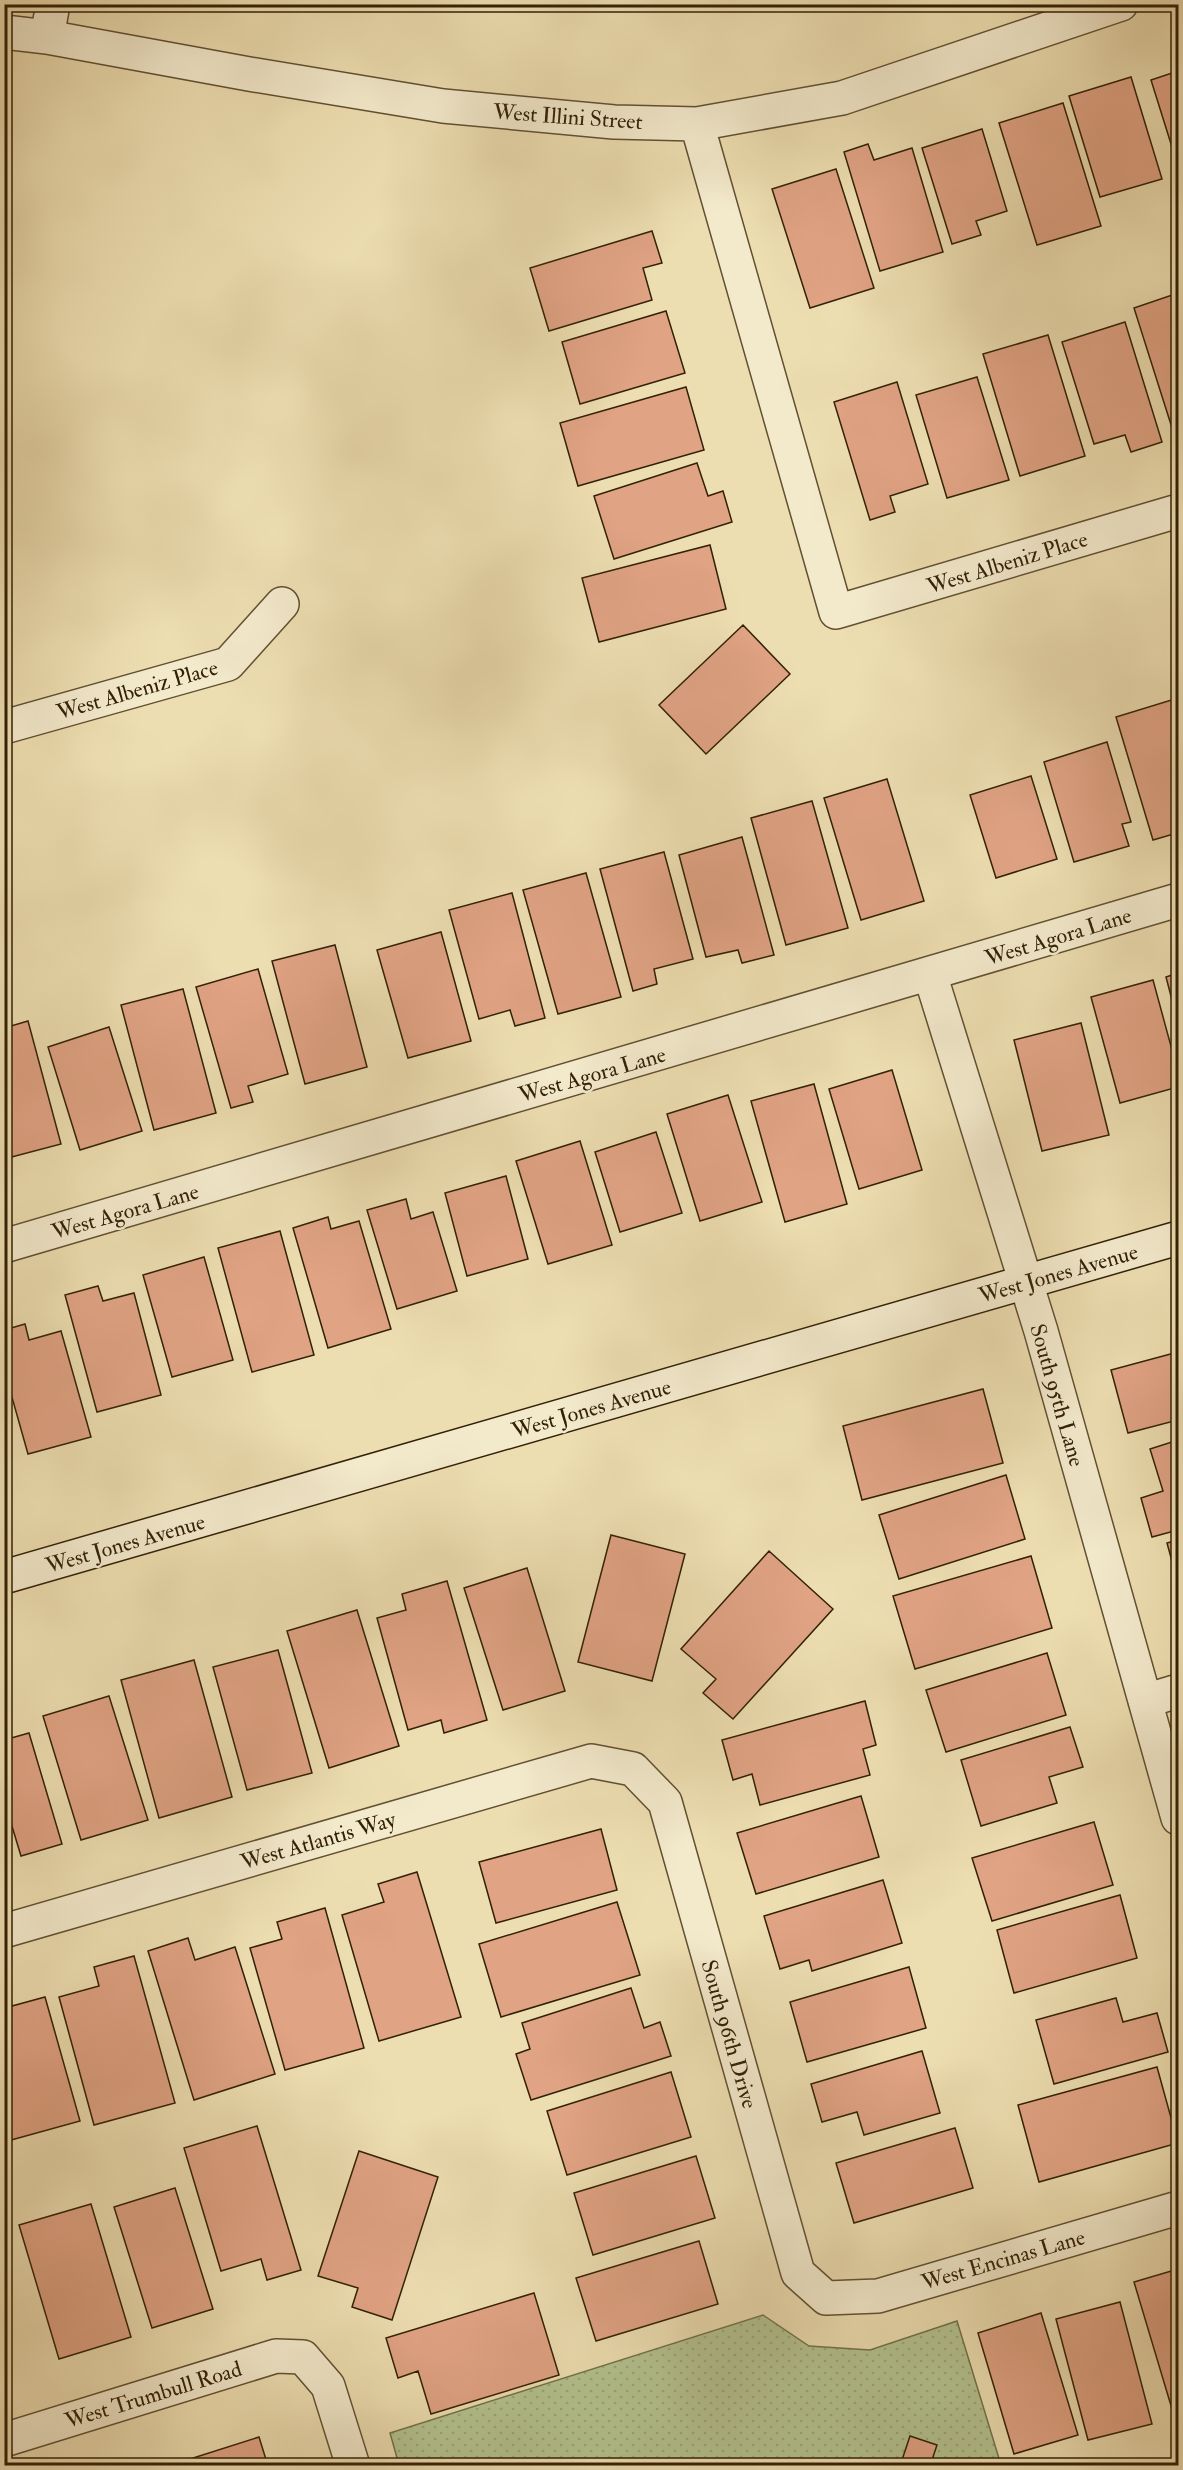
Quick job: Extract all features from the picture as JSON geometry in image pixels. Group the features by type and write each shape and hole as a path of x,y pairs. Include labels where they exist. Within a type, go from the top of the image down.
{"street":[{"path":"47,37 53,4"},
{"name":"West Illini Street","path":"4,32 47,37 443,106 614,122 697,124 842,98 1121,4"},
{"name":"West Albeniz Place","path":"697,124 836,612 1179,511"},
{"name":"West Albeniz Place","path":"4,727 228,664 282,604"},
{"name":"West Agora Lane","path":"4,1246 1179,900"},
{"name":"South 95th Lane","path":"930,974 1025,1283 1179,1818"},
{"name":"West Jones Avenue","path":"4,1577 1179,1238"},
{"path":"1145,1701 1179,1691"},
{"name":"West Atlantis Way","path":"4,1930 591,1761 633,1768"},
{"name":"South 96th Drive","path":"633,1768 665,1802 798,2273 826,2298"},
{"name":"West Encinas Lane","path":"826,2298 878,2296 1179,2208"},
{"name":"West Trumbull Road","path":"4,2440 276,2356 303,2357 328,2386 352,2466"}],"green space":[{"path":"763,2315 809,2346 870,2350 957,2321 1001,2465 399,2465 390,2433"}],"building":[{"path":"1178,71 1178,162 1177,163 1151,80"},
{"path":"1131,77 1162,179 1100,197 1069,96"},
{"path":"1063,103 1101,226 1037,245 999,123"},
{"path":"982,129 1007,211 976,221 981,235 952,244 922,148"},
{"path":"868,144 874,160 912,148 943,252 880,271 844,152"},
{"path":"836,169 874,288 810,308 772,189"},
{"path":"652,231 662,263 643,268 652,300 549,331 530,268"},
{"path":"1178,293 1178,429 1173,431 1134,308"},
{"path":"666,311 685,373 580,404 562,342"},
{"path":"1125,322 1162,442 1131,452 1125,435 1094,444 1062,342"},
{"path":"1048,335 1085,456 1020,476 983,354"},
{"path":"977,377 1009,480 947,498 916,395"},
{"path":"897,382 928,484 890,496 895,512 870,520 834,402"},
{"path":"686,387 704,450 578,486 560,423"},
{"path":"697,463 708,496 723,491 732,522 614,559 594,496"},
{"path":"710,545 726,609 599,642 582,578"},
{"path":"743,625 790,674 706,754 659,705"},
{"path":"1178,698 1178,816 1172,818 1177,833 1153,840 1116,717"},
{"path":"1107,742 1131,822 1122,824 1129,846 1074,862 1044,762"},
{"path":"1031,776 1057,859 996,878 970,795"},
{"path":"887,779 924,901 861,920 824,798"},
{"path":"812,801 848,928 786,945 751,818"},
{"path":"742,837 774,955 742,963 738,950 706,957 679,855"},
{"path":"664,852 693,959 654,969 657,984 633,991 600,869"},
{"path":"586,873 621,997 558,1014 523,890"},
{"path":"512,893 545,1018 515,1026 510,1010 479,1019 449,910"},
{"path":"441,932 471,1041 408,1058 377,950"},
{"path":"335,945 367,1067 305,1084 272,961"},
{"path":"258,969 288,1074 248,1086 253,1102 231,1108 196,987"},
{"path":"1178,973 1178,1023 1166,977"},
{"path":"1153,980 1178,1072 1178,1087 1120,1103 1091,997"},
{"path":"183,989 216,1113 154,1130 121,1005"},
{"path":"28,1021 61,1144 4,1159 4,1028"},
{"path":"1081,1023 1109,1135 1042,1151 1014,1040"},
{"path":"109,1027 142,1131 80,1150 48,1047"},
{"path":"892,1070 922,1170 859,1189 829,1089"},
{"path":"814,1084 847,1204 785,1222 751,1101"},
{"path":"728,1095 762,1202 700,1221 667,1114"},
{"path":"656,1132 682,1213 620,1232 595,1152"},
{"path":"580,1141 612,1245 548,1264 516,1161"},
{"path":"506,1176 528,1259 467,1276 445,1193"},
{"path":"406,1199 411,1219 433,1212 457,1291 397,1309 367,1210"},
{"path":"328,1217 331,1229 359,1221 391,1329 328,1348 293,1228"},
{"path":"280,1231 314,1355 252,1372 218,1248"},
{"path":"204,1257 233,1360 172,1377 143,1275"},
{"path":"98,1286 103,1301 134,1293 161,1395 97,1412 65,1295"},
{"path":"25,1324 29,1340 61,1331 91,1437 28,1454 4,1369 4,1330"},
{"path":"1178,1352 1178,1420 1128,1433 1111,1370"},
{"path":"983,1389 1003,1463 862,1500 843,1426"},
{"path":"1178,1440 1178,1530 1152,1537 1141,1498 1163,1491 1150,1449"},
{"path":"1006,1475 1025,1539 899,1579 879,1515"},
{"path":"611,1535 685,1554 652,1681 578,1662"},
{"path":"1178,1540 1178,1583 1167,1543"},
{"path":"769,1551 833,1609 733,1719 703,1693 716,1679 681,1649"},
{"path":"1031,1556 1052,1628 915,1669 893,1596"},
{"path":"527,1568 565,1691 503,1710 464,1588"},
{"path":"447,1581 487,1720 444,1733 441,1720 408,1730 377,1618 406,1610 402,1594"},
{"path":"357,1610 399,1746 329,1768 287,1631"},
{"path":"278,1650 312,1773 247,1790 213,1667"},
{"path":"1047,1653 1066,1715 946,1752 926,1690"},
{"path":"194,1660 232,1797 159,1818 121,1680"},
{"path":"109,1696 148,1820 81,1840 43,1716"},
{"path":"865,1701 876,1745 863,1749 870,1775 760,1805 752,1774 733,1780 722,1740"},
{"path":"1070,1727 1083,1767 1049,1777 1057,1803 981,1826 961,1760"},
{"path":"29,1733 62,1844 21,1856 11,1823 4,1825 4,1740"},
{"path":"861,1796 879,1857 756,1894 737,1833"},
{"path":"1094,1822 1113,1885 992,1921 972,1858"},
{"path":"601,1829 617,1890 496,1923 479,1862"},
{"path":"417,1872 461,2017 379,2041 342,1915 384,1902 378,1884"},
{"path":"883,1880 902,1943 812,1971 809,1960 780,1969 764,1916"},
{"path":"1120,1895 1137,1958 1014,1993 997,1930"},
{"path":"617,1902 640,1975 501,2017 479,1944"},
{"path":"325,1908 364,2048 285,2070 250,1948 282,1939 277,1922"},
{"path":"188,1938 195,1960 235,1947 275,2074 194,2100 148,1951"},
{"path":"134,1956 175,2103 94,2125 59,1997 99,1986 94,1967"},
{"path":"909,1967 926,2028 807,2062 790,2002"},
{"path":"631,1988 644,2028 660,2022 671,2056 531,2100 516,2054 530,2049 522,2023"},
{"path":"8,1990 12,2006 45,1997 80,2121 4,2142 4,1991"},
{"path":"1116,1998 1123,2022 1157,2013 1168,2052 1054,2084 1036,2020"},
{"path":"922,2051 940,2113 864,2135 857,2112 822,2122 811,2084"},
{"path":"1157,2067 1178,2143 1039,2182 1018,2105"},
{"path":"671,2072 691,2137 567,2175 547,2111"},
{"path":"257,2126 301,2270 267,2280 261,2259 221,2271 184,2148"},
{"path":"955,2128 973,2188 854,2223 836,2163"},
{"path":"359,2151 438,2177 392,2320 352,2307 358,2288 318,2276"},
{"path":"696,2156 715,2218 593,2255 574,2193"},
{"path":"175,2188 213,2309 152,2328 114,2207"},
{"path":"91,2204 131,2337 59,2359 19,2225"},
{"path":"699,2241 718,2304 596,2341 576,2278"},
{"path":"1178,2269 1178,2418 1175,2419 1134,2282"},
{"path":"534,2293 559,2375 431,2414 418,2371 398,2378 386,2338"},
{"path":"1120,2302 1152,2424 1088,2440 1056,2319"},
{"path":"1041,2313 1078,2435 1014,2454 978,2333"},
{"path":"910,2436 937,2445 930,2466 910,2466 901,2463"},
{"path":"259,2437 268,2466 168,2466"}]}
